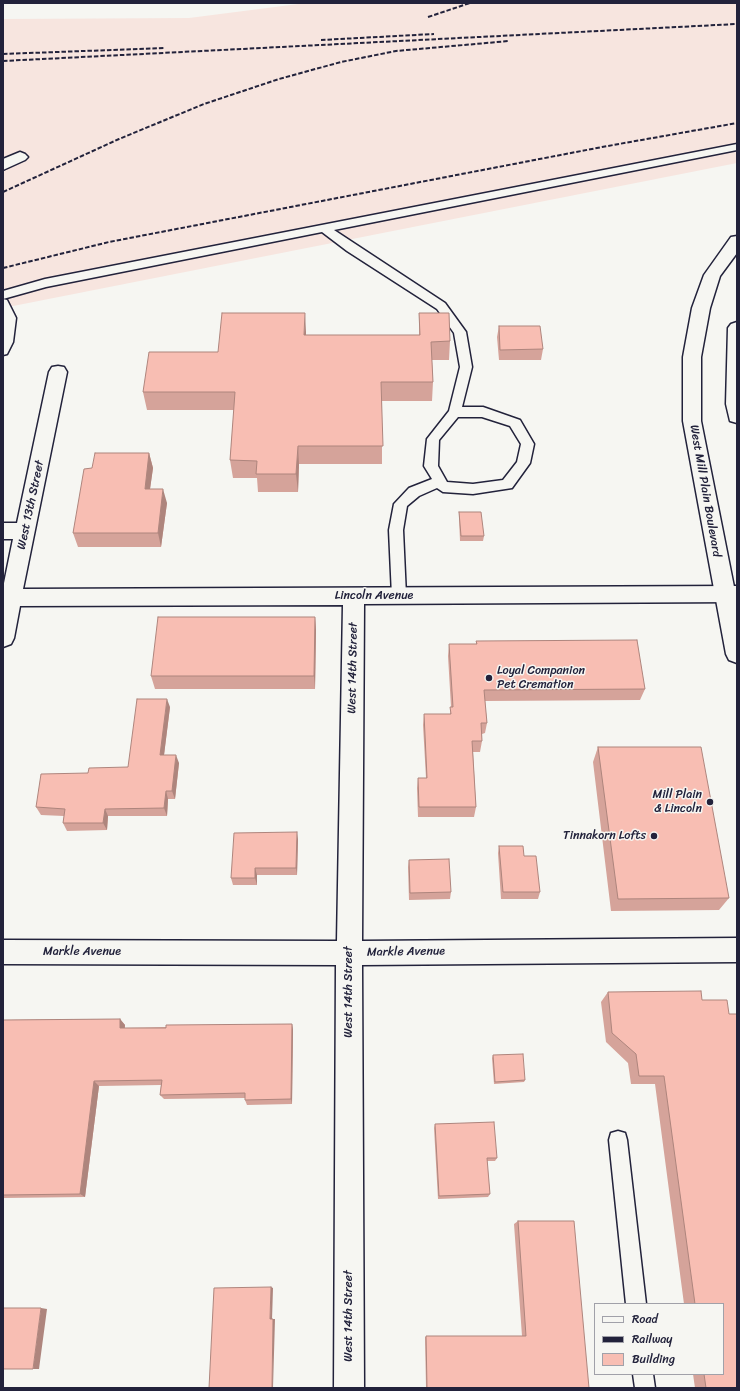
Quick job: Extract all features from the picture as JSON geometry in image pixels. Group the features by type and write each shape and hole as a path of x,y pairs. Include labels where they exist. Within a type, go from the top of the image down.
{"street":[{"path":"3,165 20,157"},
{"name":"West Mill Plain Boulevard","path":"737,241 712,275 701,308 692,357 692,421 700,469 731,594 737,654"},
{"path":"737,328 735,404 737,416"},
{"name":"West 13th Street","path":"3,638 58,372"},
{"path":"3,531 25,531"},
{"name":"Lincoln Avenue","path":"11,598 731,594"},
{"name":"West 14th Street","path":"349,1388 349,952 354,596"},
{"name":"Markle Avenue","path":"3,952 737,950"}],"lane":[{"path":"3,295 45,283 737,148"},
{"path":"324,228 351,248 441,306 460,332 466,367 455,412 433,439 431,466 443,487 473,489 507,484 523,463 528,444 515,423 483,412 455,412"},
{"path":"3,304 10,318 7,342 3,351"},
{"path":"399,596 396,530 401,504 414,492 440,481"},
{"path":"618,1140 636,1303"},
{"path":"643,1375 645,1388"}],"shaded area":[{"path":"306,3 737,3 737,163 3,308 3,19 189,18"}],"building":[{"path":"222,313 305,313 304,335 420,335 419,313 449,313 450,341 431,342 433,382 381,382 383,446 298,446 296,474 256,474 257,461 230,460 235,392 143,392 149,352 218,352"},
{"path":"499,326 540,326 543,349 500,350"},
{"path":"95,453 149,453 145,489 163,489 158,533 73,533 84,469 92,468"},
{"path":"459,512 481,512 484,536 461,536"},
{"path":"158,617 315,617 314,676 151,676"},
{"path":"637,640 645,689 484,690 487,723 481,723 482,741 472,741 476,807 419,807 418,778 427,778 424,714 451,714 450,707 453,707 449,644 477,644 476,641"},
{"path":"137,699 167,699 160,755 176,755 172,791 166,791 164,808 105,809 103,823 63,823 65,809 36,807 41,774 88,773 89,768 128,767"},
{"name":"Tinnakorn Lofts","path":"598,747 701,747 729,898 618,899"},
{"path":"297,832 296,868 255,868 255,878 231,878 234,833"},
{"path":"499,846 523,846 524,856 536,856 540,892 503,892"},
{"path":"449,859 451,892 410,893 409,860"},
{"path":"701,991 702,1000 727,1000 729,1014 737,1014 737,1388 706,1388 704,1375 724,1375 724,1303 695,1303 664,1076 639,1076 636,1054 612,1033 608,992"},
{"path":"120,1019 120,1028 166,1028 166,1025 292,1024 291,1099 245,1100 245,1093 160,1095 162,1080 94,1081 80,1194 3,1195 3,1020"},
{"path":"523,1054 525,1080 495,1082 493,1055"},
{"path":"494,1122 497,1158 487,1158 490,1194 439,1196 435,1124"},
{"path":"518,1221 574,1221 589,1388 427,1388 426,1336 526,1336"},
{"path":"271,1287 270,1319 273,1319 272,1388 209,1388 214,1288"},
{"path":"3,1308 41,1308 33,1369 3,1369"}],"railway":[{"path":"428,17 470,3"},
{"path":"3,61 737,24"},
{"path":"321,40 434,34"},
{"path":"3,192 119,139 204,104 279,79 341,62 396,51 509,41"},
{"path":"3,54 165,48"},
{"path":"3,268 109,242 602,147 737,123"}],"place":[{"name":"Loyal Companion Pet Cremation","path":"489,678"},
{"name":"Mill Plain & Lincoln","path":"710,802"},
{"name":"Tinnakorn Lofts","path":"654,836"}]}
